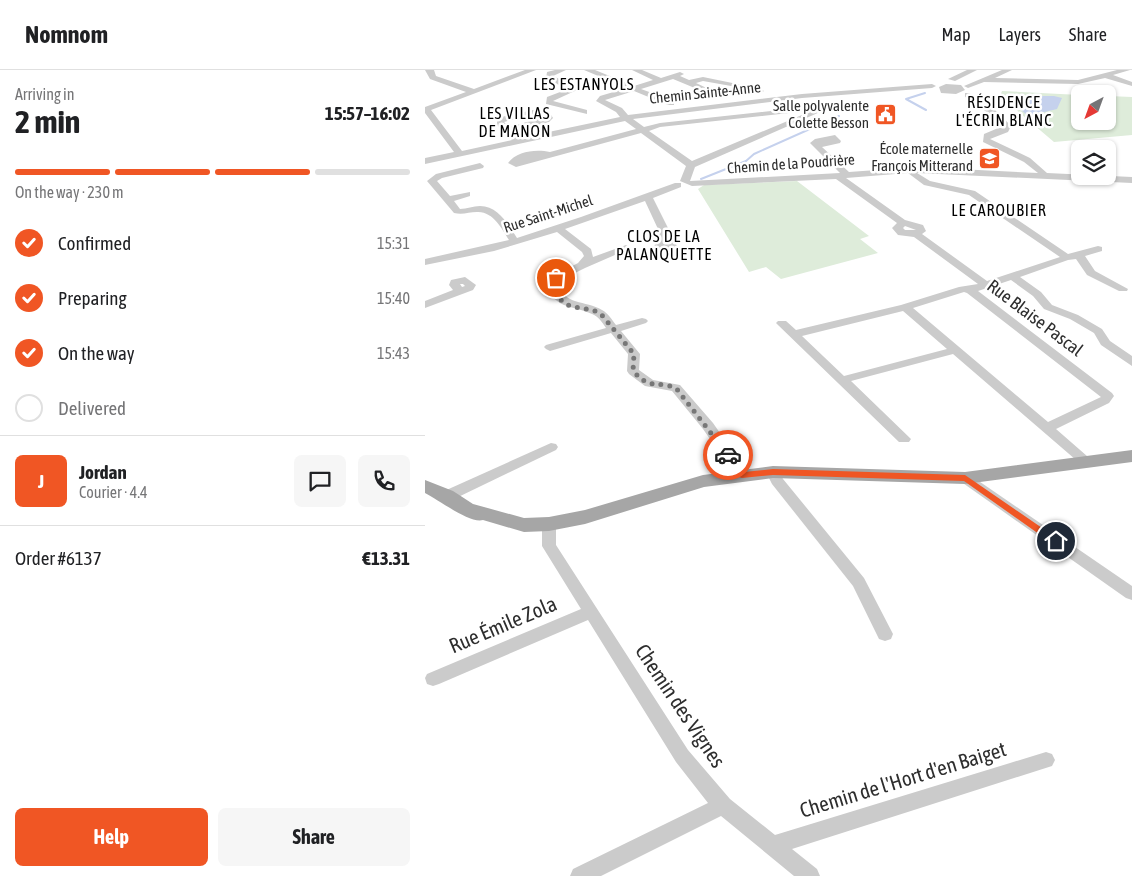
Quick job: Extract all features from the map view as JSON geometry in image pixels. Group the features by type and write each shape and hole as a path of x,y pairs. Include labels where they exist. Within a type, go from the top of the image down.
{"main road":[{"path":"425,486 447,496 483,520 505,530 527,534 589,523 622,510 630,504 703,481 742,475 773,472 965,478 1132,456"}],"street":[{"path":"460,154 426,110 531,70"},
{"path":"562,70 550,74 549,77 573,90 550,99 549,102 591,110"},
{"path":"588,70 671,103"},
{"path":"636,70 661,80"},
{"name":"Chemin Sainte-Anne","path":"425,161 625,117 663,111 932,86 955,88 973,70"},
{"path":"995,78 1008,70"},
{"path":"1089,70 1132,84"},
{"path":"955,88 995,78 1071,82 1126,70"},
{"path":"428,74 474,92"},
{"path":"691,165 625,117 619,110 601,103 601,99 677,75 715,94 760,91"},
{"path":"688,82 703,79 760,91 772,100"},
{"path":"955,88 974,97 1007,126 1005,130 987,136 986,140 1027,160 1042,170 1044,176"},
{"path":"507,130 555,117 610,106"},
{"path":"551,155 660,125 808,109 816,112 691,165 685,183"},
{"path":"517,140 500,123 501,120 533,112 555,117"},
{"path":"816,146 846,174"},
{"path":"480,176 477,167 439,176 432,181 459,212 477,209 489,210 515,242"},
{"path":"910,170 915,176 927,183 972,193 1063,254 1065,258"},
{"name":"Chemin de la Poudrière","path":"685,183 910,170 1132,180"},
{"path":"836,175 903,223 914,224 920,227 921,231 916,234 986,285"},
{"name":"Rue Saint-Michel","path":"425,262 515,242 685,183"},
{"path":"447,200 467,194"},
{"path":"647,196 663,229"},
{"path":"559,228 587,251 589,256 582,265"},
{"path":"626,248 582,265 556,278 552,281 552,286 568,305 595,310 613,329 634,354 633,371 641,380 649,384 676,388 708,426 742,475"},
{"path":"970,290 1065,258 1097,250"},
{"path":"1079,256 1091,273 1129,290"},
{"path":"1012,276 1037,294 1048,307 1074,317 1098,332 1105,343 1132,362"},
{"name":"Rue Blaise Pascal","path":"794,334 905,308 963,289 970,290 1108,396 1105,400 1047,428"},
{"path":"425,305 460,291"},
{"path":"905,308 1088,463"},
{"path":"550,346 642,321"},
{"path":"783,323 903,439"},
{"path":"842,380 955,350"},
{"path":"447,496 551,447"},
{"path":"773,472 777,481 859,582 885,634"},
{"path":"965,478 1132,594"},
{"name":"Chemin des Vignes","path":"548,529 549,546 683,756 712,794 723,805 810,876"},
{"name":"Rue Émile Zola","path":"433,679 591,612"},
{"name":"Chemin de l'Hort d'en Baiget","path":"773,846 1047,760"},
{"path":"580,876 723,805"}],"green space":[{"path":"1002,91 1071,95 1071,130 1116,130 1116,96 1132,97 1132,135 1054,142 1000,96"},
{"path":"797,181 869,236 860,239 878,253 781,279 766,267 749,272 698,189 704,185"}],"water":[{"path":"1013,96 1054,96 1062,98 1057,109 1028,116 1011,101"}],"waterway":[{"path":"925,93 906,99 926,110"},
{"path":"701,179 746,161 754,154 839,116"}],"way so far":[{"path":"556,278 552,281 552,286 562,301 568,305 595,310 601,314 634,354 633,371 641,380 649,384 676,388 708,426 728,455"}],"place":[{"name":"Salle polyvalente Colette Besson","path":"885,115"},
{"name":"École maternelle François Mitterand","path":"989,158"}],"district":[{"name":"LES ESTANYOLS","path":"584,84"},
{"name":"RÉSIDENCE L'ÉCRIN BLANC","path":"1004,111"},
{"name":"LES VILLAS DE MANON","path":"515,122"},
{"name":"LE CAROUBIER","path":"999,210"},
{"name":"CLOS DE LA PALANQUETTE","path":"664,245"}],"route":[{"path":"728,455 742,475 773,472 965,478 1056,541"}]}
